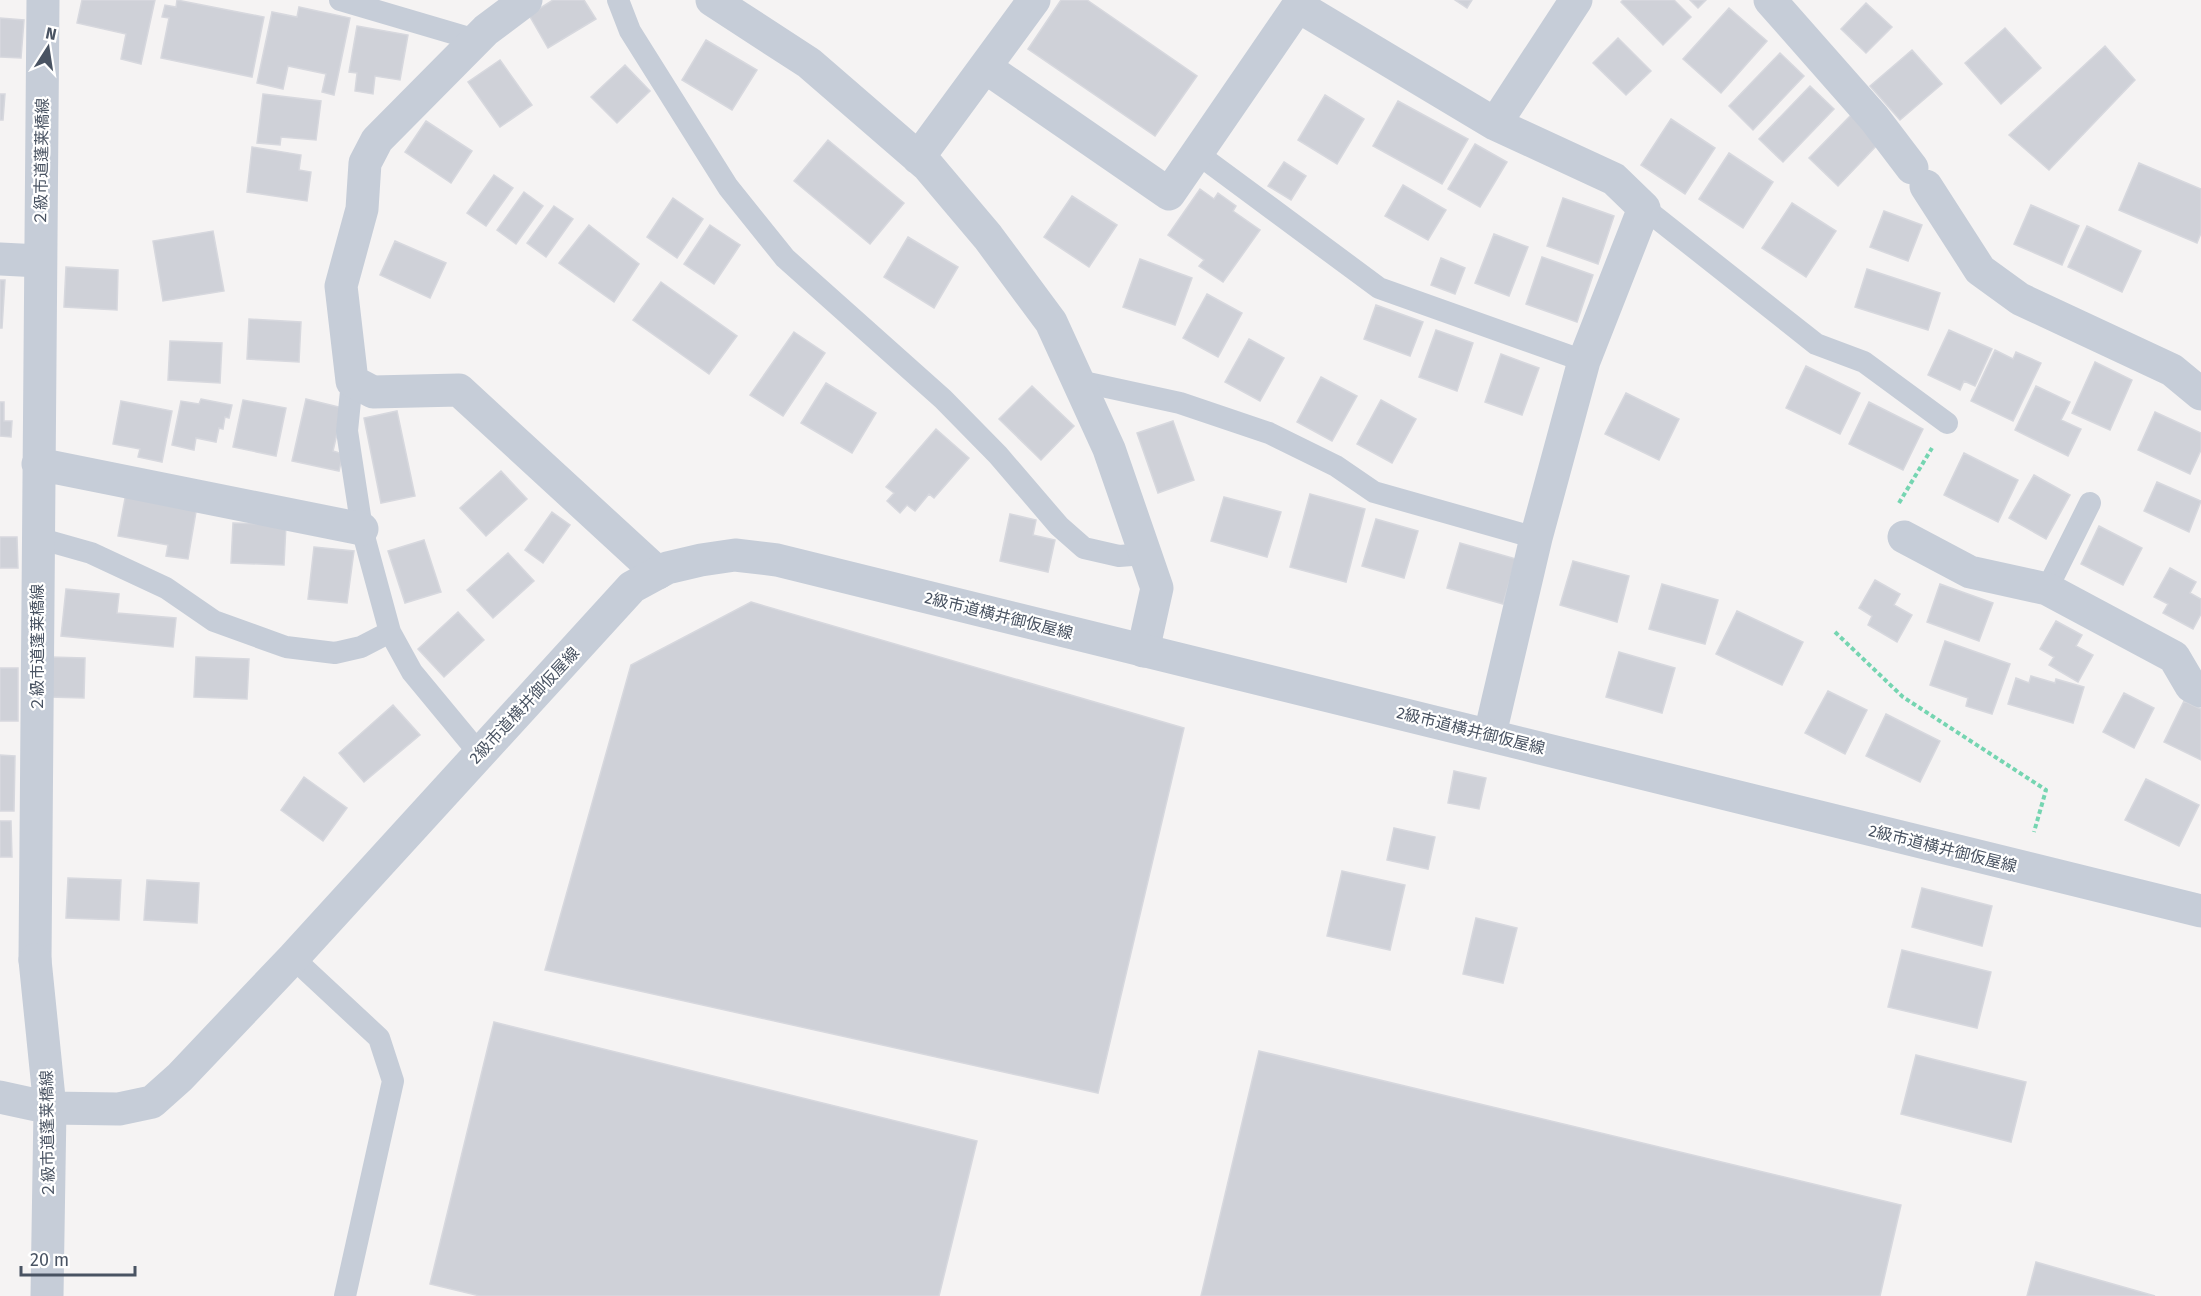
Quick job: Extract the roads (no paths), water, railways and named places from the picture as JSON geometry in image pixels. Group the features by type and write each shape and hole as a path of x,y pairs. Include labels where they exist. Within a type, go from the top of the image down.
{"street":[{"name":"２級市道蓬莱橋線","path":"43,0 35,960 50,1108 46,1296"},
{"path":"526,0 486,30 376,140 365,164 362,209 341,286 352,381 373,392 459,390 658,573"},
{"path":"712,0 809,63 928,166 988,237 1051,322 1108,449 1157,588 1143,651"},
{"path":"918,158 1034,0"},
{"path":"1494,124 1576,0"},
{"path":"1770,0 1874,118 1919,177 1980,270 2020,299 2172,370 2201,394"},
{"path":"985,67 1170,194 1298,6 1494,124 1614,179 1644,208 1584,361 1536,538 1490,734"},
{"path":"0,259 40,261"},
{"path":"38,464 362,529"},
{"path":"1904,537 1970,572 2047,588 2174,657 2191,686 2201,691"},
{"name":"2級市道横井御仮屋線","path":"0,1097 50,1108 119,1109 152,1102 180,1077 293,958 632,587 667,568 735,555 777,560 2201,911"}],"lane":[{"path":"340,0 476,40"},
{"path":"618,0 630,31 728,187 785,258 943,399 998,455 1059,526 1084,549 1119,556 1145,554"},
{"path":"1198,154 1379,288 1584,361"},
{"path":"1644,208 1816,344 1864,362 1947,423"},
{"path":"352,381 347,431 362,529 390,632 412,672 479,753"},
{"path":"1079,381 1180,403 1269,433 1336,466 1374,492 1536,538"},
{"path":"2047,588 2090,502"},
{"path":"38,537 91,553 166,588 214,621 286,647 335,653 361,647 390,632"},
{"path":"293,958 379,1038 393,1081 345,1296"}]}
